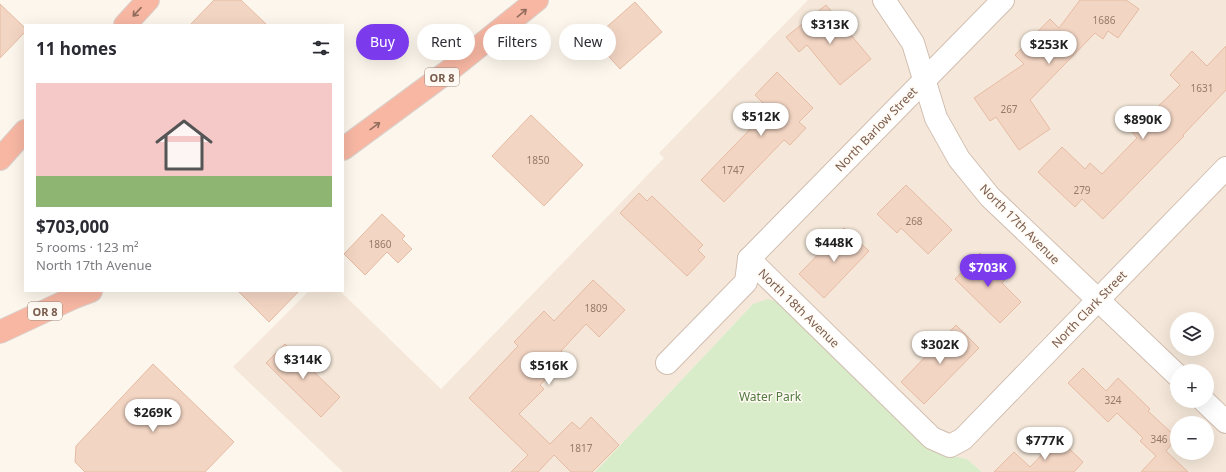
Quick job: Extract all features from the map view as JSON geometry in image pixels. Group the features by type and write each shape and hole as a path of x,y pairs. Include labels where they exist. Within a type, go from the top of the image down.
{"highway":[{"path":"126,24 148,0"},
{"name":"OR 8","path":"344,148 446,74 537,0"},
{"path":"0,159 24,132"},
{"name":"OR 8","path":"0,332 88,292"}],"street":[{"name":"North 17th Avenue","path":"884,0 913,43 925,78 936,118 959,160 990,197 1170,368"},
{"name":"North Barlow Street","path":"749,259 1003,0"},
{"name":"North Clark Street","path":"950,446 963,439 1226,168"},
{"name":"North 18th Avenue","path":"667,363 746,282 749,259"},
{"name":"North 18th Avenue","path":"749,259 932,438 950,446"},
{"path":"1211,408 1226,422"}],"shaded area":[{"path":"808,0 1226,0 1226,472 982,472 967,459 948,455 753,304 595,472 343,472 233,367 308,292 341,292 441,389 664,158 659,153"}],"green space":[{"name":"Water Park","path":"768,299 783,304 948,455 967,459 982,472 595,472 753,304"}],"building":[{"path":"214,0 241,0 266,24 191,24"},
{"path":"1080,0 1126,0 1139,9 1118,38 1108,31 1103,39 1095,33 1030,100 1050,129 1019,150 996,117 990,121 974,98 1024,64 1015,55 1050,19 1059,28"},
{"path":"635,2 662,32 620,69 612,60 616,60 616,24 610,24"},
{"path":"0,4 24,27 24,33 0,58"},
{"path":"826,5 871,59 840,85 807,45 799,52 786,37"},
{"path":"1226,46 1226,90 1183,135 1184,136 1103,219 1082,199 1075,207 1038,172 1062,147 1085,169 1090,163 1102,174 1137,138 1132,132 1180,85 1170,75 1192,51 1207,66"},
{"path":"777,72 813,108 799,122 806,128 790,145 784,140 724,202 701,180 761,118 758,115 766,106 755,95"},
{"path":"531,115 583,165 544,206 492,156"},
{"path":"906,185 952,230 928,254 901,228 897,233 877,214"},
{"path":"639,193 647,201 652,196 703,245 698,250 705,257 687,276 620,213"},
{"path":"382,214 405,236 402,239 412,249 398,263 387,252 365,275 344,254"},
{"path":"844,228 869,251 824,298 799,274"},
{"path":"980,253 1006,278 1002,283 1021,302 1000,323 955,279"},
{"path":"593,280 625,310 599,337 586,324 561,351 567,357 540,385 544,389 519,414 550,444 572,422 580,429 591,417 619,445 592,472 571,472 554,455 538,472 511,472 528,455 469,398 518,346 514,342 544,311 554,321"},
{"path":"239,292 298,292 269,322"},
{"path":"956,325 979,348 924,404 901,382"},
{"path":"285,344 340,397 321,417 266,363"},
{"path":"153,364 234,442 205,472 85,472 75,462 76,446"},
{"path":"1083,368 1106,391 1118,378 1150,409 1148,411 1170,431 1170,446 1166,451 1170,455 1170,460 1175,460 1188,472 1141,472 1156,456 1140,441 1143,438 1117,413 1108,422 1068,383"},
{"path":"1058,438 1083,462 1074,472 994,472 1014,452 1030,467"}]}
